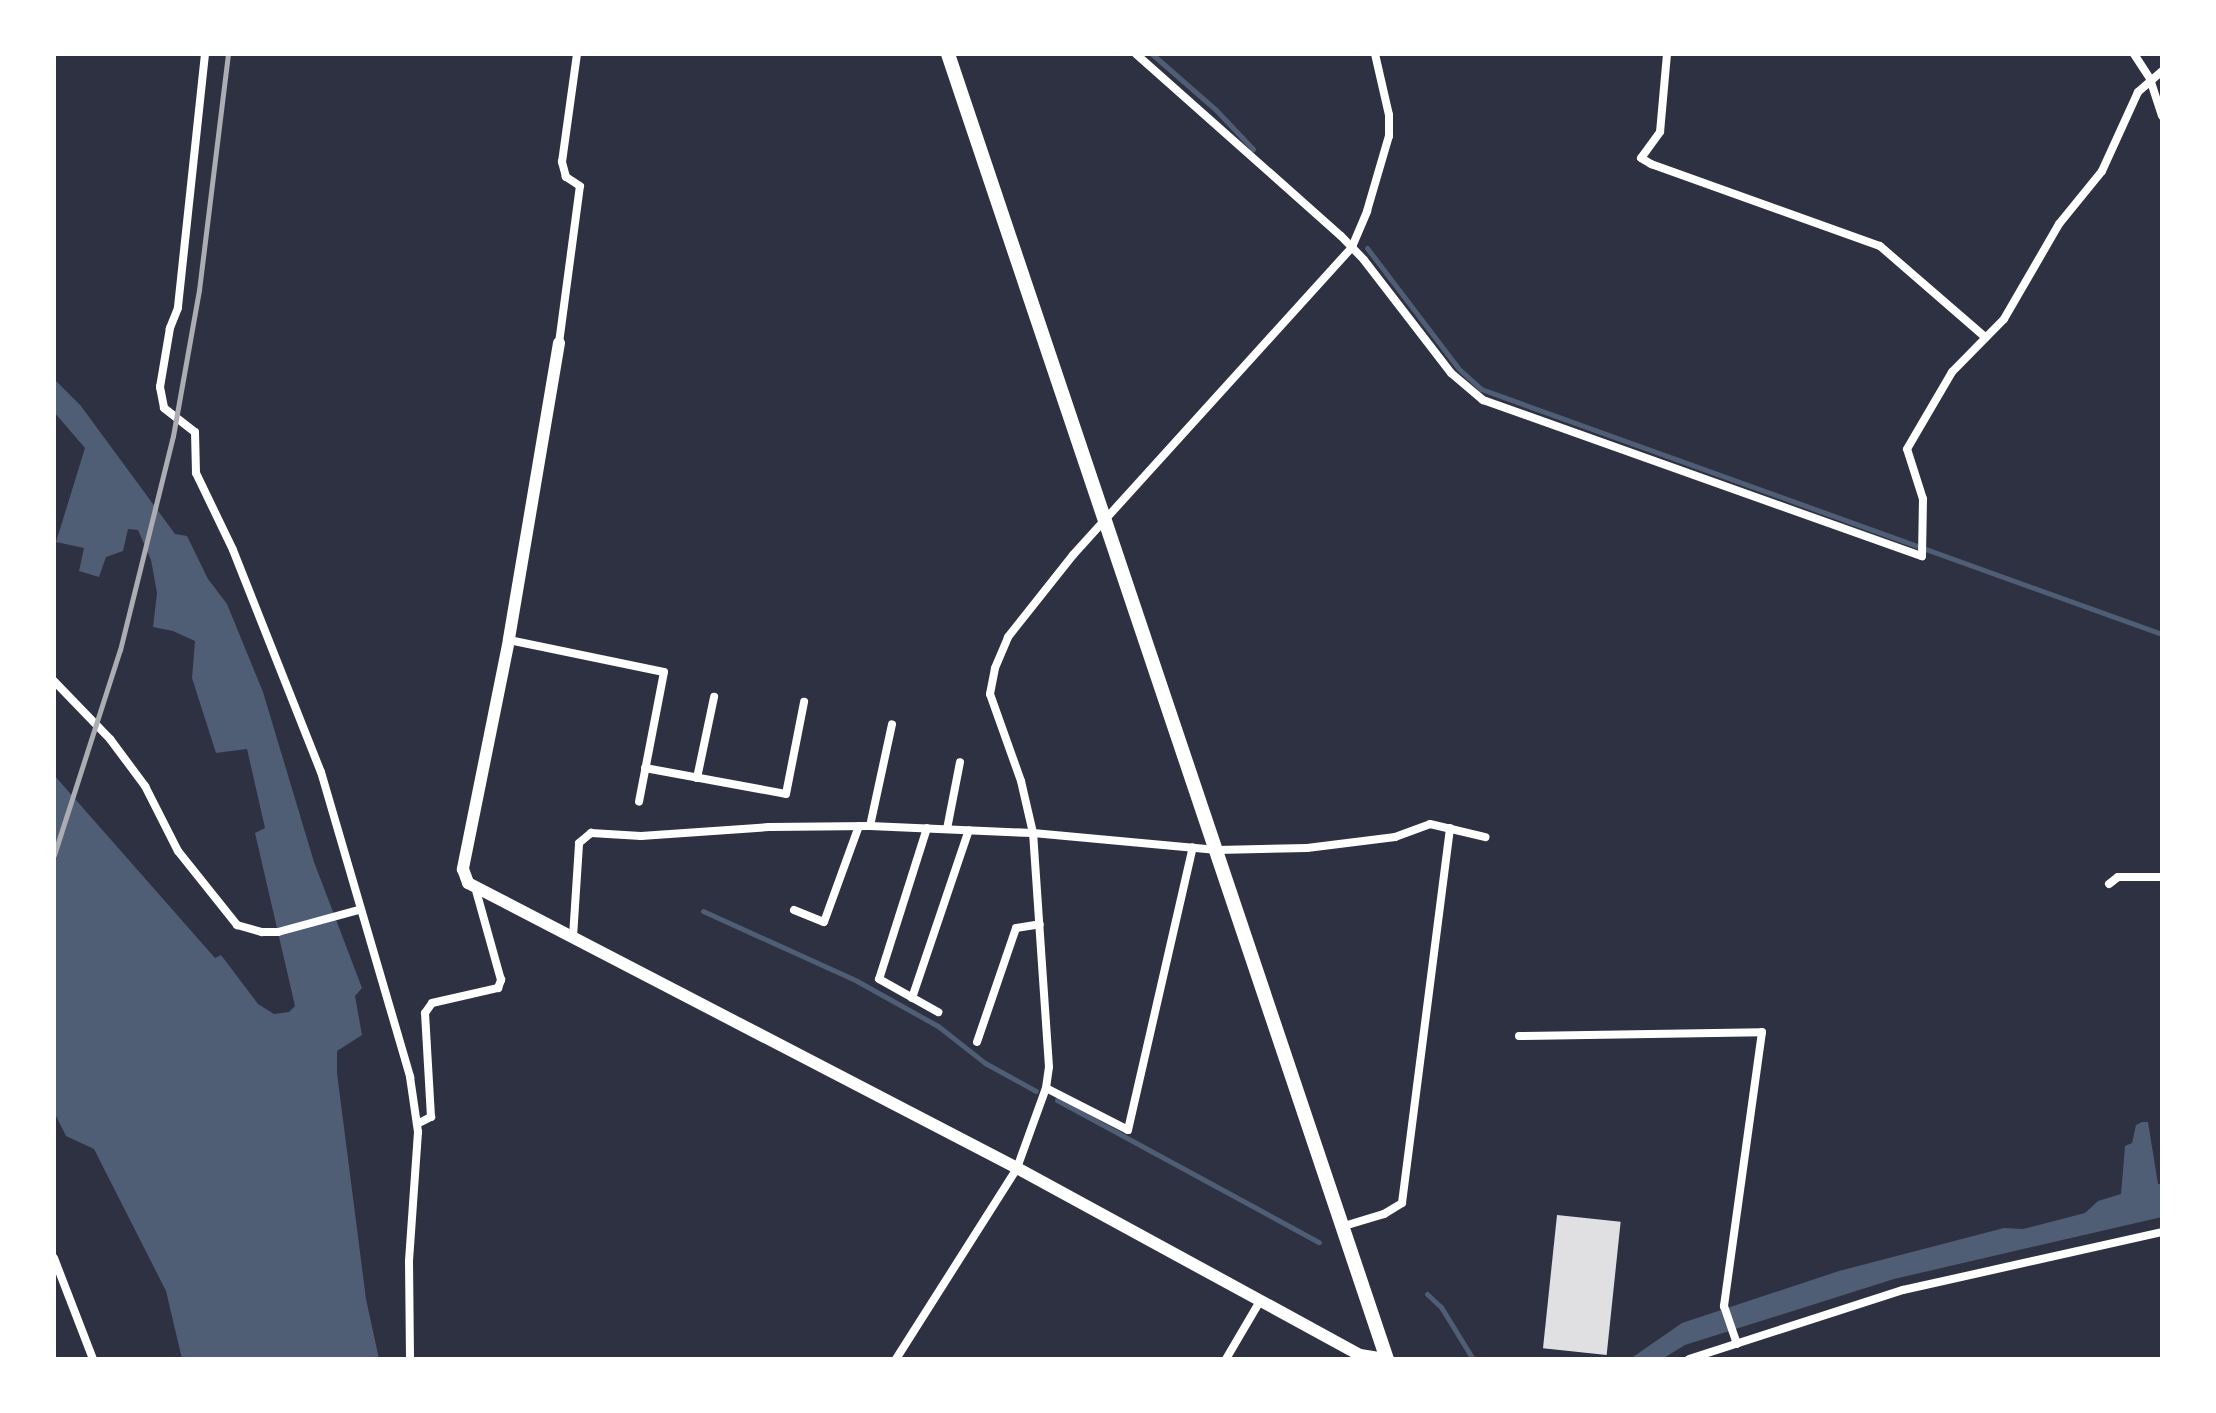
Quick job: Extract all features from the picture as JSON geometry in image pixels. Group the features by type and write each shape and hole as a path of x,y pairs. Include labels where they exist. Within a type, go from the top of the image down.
{"main road":[{"path":"948,54 1107,519 1386,1359"}],"street":[{"path":"205,54 178,308 170,328 160,387 164,408 195,432 196,473 233,550 321,772 359,910 405,1056 417,1124 409,1261 411,1359"},
{"path":"577,54 562,162 566,177 580,186 559,343 509,640 463,869 468,883 1017,1168 1360,1355 1386,1359"},
{"path":"1136,54 1192,100 1352,247 1451,373 1483,400 1922,556 1923,499 1907,449 1952,372 2004,319 2059,224 2102,171 2138,92 2156,74"},
{"path":"896,1359 1017,1168 1046,1088 1049,1067 1033,833 1021,781 990,694 995,668 1008,637 1073,555 1255,350 1340,264 1352,247 1367,211 1389,136 1389,115 1375,54"},
{"path":"1667,54 1660,132 1641,158 1880,246 1984,336"},
{"path":"2134,54 2156,74 2162,116"},
{"path":"509,640 664,672 639,802"},
{"path":"54,681 110,739 145,786 178,851 237,925 262,932 278,932 359,910"},
{"path":"697,778 714,697"},
{"path":"645,768 786,794 804,702"},
{"path":"870,826 892,724"},
{"path":"947,829 960,762"},
{"path":"573,937 579,843 591,833 641,836 870,826 1033,833 1217,850 1307,848 1395,837 1430,824 1485,837"},
{"path":"794,910 824,922 859,826"},
{"path":"927,828 879,979 938,1012"},
{"path":"1344,1226 1384,1214 1402,1203 1450,828"},
{"path":"912,998 969,830"},
{"path":"1046,1088 1128,1130 1193,847"},
{"path":"2109,884 2118,877 2162,877"},
{"path":"417,1124 431,1117 425,1013 432,1003 498,988 501,980 475,887"},
{"path":"977,1042 1016,928 1040,924"},
{"path":"1519,1036 1762,1032 1724,1306 1737,1344"},
{"path":"1693,1359 1903,1290 2162,1232"},
{"path":"54,1258 93,1359"},
{"path":"1226,1359 1260,1301"}],"water":[{"path":"54,379 81,406 175,534 187,536 208,579 227,604 263,692 314,862 362,988 355,996 362,1035 337,1051 337,1073 366,1299 379,1359 182,1359 166,1291 94,1149 66,1136 54,1112 54,775 215,958 221,955 258,1004 274,1014 289,1012 295,1006 255,833 265,828 247,749 216,753 192,678 195,641 173,631 153,627 157,593 151,560 138,530 128,529 123,551 106,557 99,577 79,571 84,548 56,542 85,448 54,412"},
{"path":"2148,1122 2158,1184 2162,1184 2162,1217 1894,1279 1685,1345 1662,1359 1630,1359 1682,1323 1839,1271 2004,1228 2023,1229 2085,1213 2098,1201 2121,1194 2125,1146 2132,1143 2136,1125"}],"building":[{"path":"1557,1215 1621,1222 1607,1355 1543,1348"}],"waterway":[{"path":"1152,54 1216,110 1253,149"},
{"path":"1367,248 1459,369 1481,389 2162,634"},
{"path":"703,911 857,981 938,1026 985,1063 1036,1091"},
{"path":"1057,1100 1319,1242"},
{"path":"1427,1294 1441,1307 1473,1359"}],"railway":[{"path":"54,855 120,650 173,436 199,290 228,54"}]}
